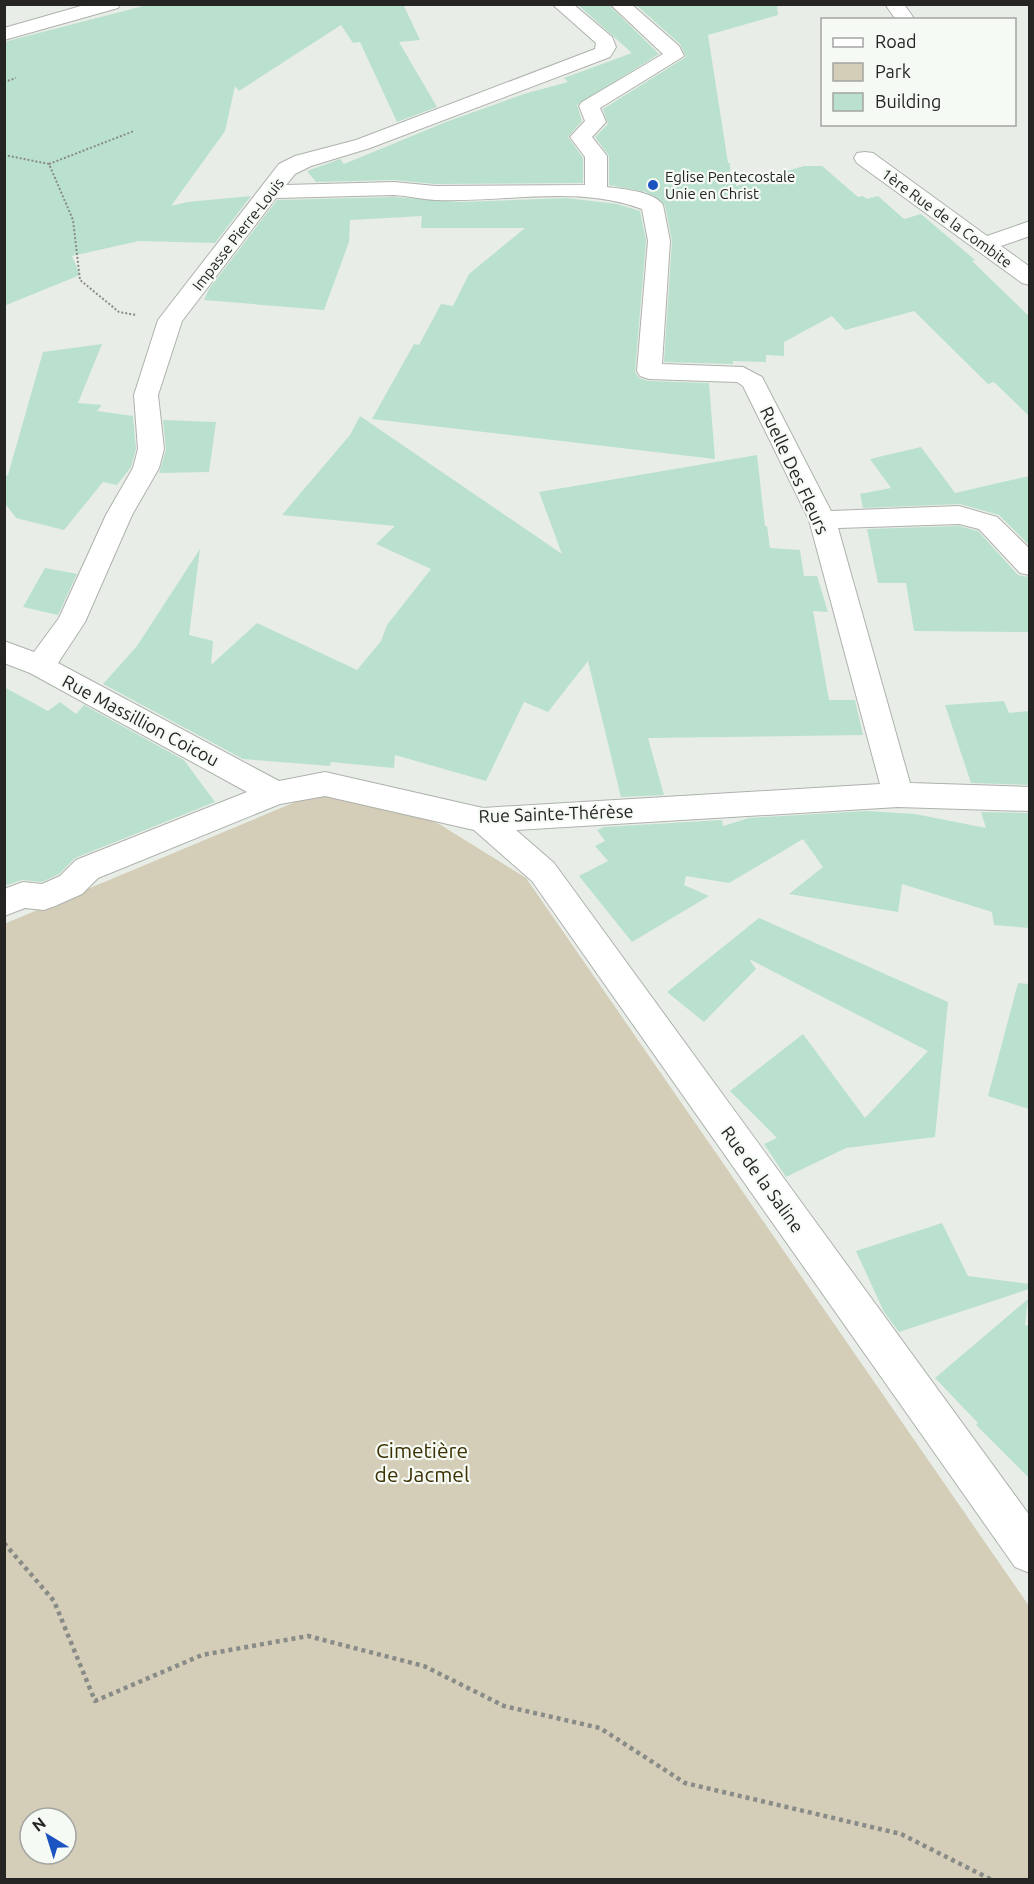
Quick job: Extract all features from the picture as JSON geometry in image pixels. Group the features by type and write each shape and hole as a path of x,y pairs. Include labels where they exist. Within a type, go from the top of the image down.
{"street":[{"path":"4,34 111,4"},
{"name":"Impasse Pierre-Louis","path":"40,666 71,622 119,515 146,468 151,449 146,395 170,320 287,169 303,161 363,144 603,53 606,47 605,41 561,4"},
{"path":"271,191 304,194 343,189 409,188 435,193 596,192 596,156 581,137 596,122 589,106 674,56 672,50 619,4"},
{"path":"894,4 904,18"},
{"name":"1ère Rue de la Combite","path":"865,158 1029,279"},
{"name":"Ruelle Des Fleurs","path":"596,192 642,200 652,206 659,241 649,371 743,375 753,382 822,520 898,795"},
{"path":"982,245 1029,228"},
{"path":"822,520 959,515 988,523 1029,566"},
{"name":"Rue Massillion Coicou","path":"4,651 40,666 276,793"},
{"name":"Rue Sainte-Thérèse","path":"4,903 23,895 44,897 71,885 87,869 276,793 325,784 483,820 898,795 1029,799"},
{"name":"Rue de la Saline","path":"483,820 543,872 1029,1552"}],"path":[{"path":"4,82 16,78"},
{"path":"4,155 49,164 134,131"},
{"path":"49,164 73,220 80,280 119,312 170,320"},
{"path":"4,1543 54,1601 95,1701 202,1655 308,1636 424,1666 504,1706 600,1728 685,1783 901,1834 992,1880"}],"green space":[{"name":"Cimetière de Jacmel","path":"319,792 382,800 439,824 526,878 1029,1606 1029,1879 5,1879 4,924"}],"building":[{"path":"151,4 403,4 420,40 399,42 437,107 397,122 360,42 353,43 341,25 239,91 235,86 225,131 171,206 187,202 251,196 215,243 139,241 72,256 80,275 4,306 4,42"},
{"path":"577,4 608,4 659,54 577,105 582,121 568,137 583,158 583,183 435,184 394,180 316,182 307,171 340,159 344,164 446,122 524,94 568,82 564,78 632,53"},
{"path":"635,4 777,4 778,15 708,35 730,174 735,174 736,186 804,166 822,166 858,197 863,196 867,199 878,196 904,219 921,214 975,260 972,261 1029,316 1029,416 994,382 988,384 914,311 845,330 832,316 784,342 784,356 766,355 766,362 733,361 733,364 664,362 672,241 665,205 646,192 609,185 609,156 595,137 608,124 603,109 686,57 680,44"},
{"path":"394,197 461,202 566,198 617,204 640,211 646,241 635,372 639,378 649,381 709,383 715,459 372,419 414,344 419,345 441,304 453,306 469,274 525,228 421,228 422,216 350,220 349,242 324,310 204,300 209,289 277,200"},
{"path":"102,344 78,403 102,405 97,411 133,416 136,449 131,467 117,485 103,482 64,530 16,518 4,502 4,476 8,475 43,352"},
{"path":"360,416 562,554 539,492 757,455 765,526 767,526 770,548 800,550 804,576 817,576 828,612 813,611 829,700 855,700 863,735 648,738 664,795 621,797 588,661 548,712 524,702 486,781 395,755 394,768 331,762 330,766 243,759 103,684 137,646 200,549 189,635 213,641 211,665 257,623 357,670 381,641 387,625 431,569 376,544 395,526 282,515 350,435"},
{"path":"163,420 216,422 209,472 159,473 166,450"},
{"path":"921,447 955,493 1029,476 1029,545 999,515 960,504 863,508 860,494 891,488 870,459"},
{"path":"959,526 978,531 1018,575 1029,577 1029,632 914,631 906,583 878,583 867,529"},
{"path":"45,568 77,574 58,615 23,607"},
{"path":"4,687 48,711 60,702 76,714 84,705 184,760 215,802 75,858 59,874 42,882 22,880 4,886"},
{"path":"1004,701 1009,713 1029,711 1029,785 971,783 945,705"},
{"path":"866,811 915,814 986,828 981,812 1029,813 1029,928 994,925 992,912 902,884 898,912 789,894 823,867 803,839 729,883 686,876 684,885 709,896 632,942 579,876 608,861 595,846 605,841 597,830 604,827 722,820 723,826 749,818"},
{"path":"759,918 948,1002 935,1137 846,1148 786,1177 764,1144 777,1138 730,1091 803,1034 865,1118 928,1051 749,959 756,969 704,1022 667,992"},
{"path":"1018,983 1029,984 1029,1109 988,1096"},
{"path":"942,1223 968,1276 1029,1284 1029,1289 899,1332 884,1312 856,1251"},
{"path":"1028,1299 1025,1325 1029,1326 1029,1478 976,1425 978,1423 935,1378"}],"place":[{"name":"Eglise Pentecostale Unie en Christ","path":"653,185"}]}
